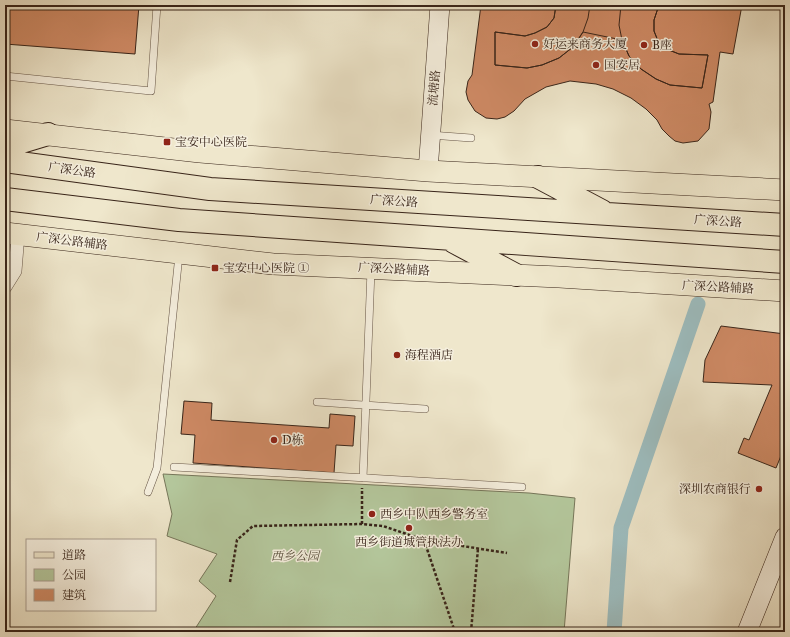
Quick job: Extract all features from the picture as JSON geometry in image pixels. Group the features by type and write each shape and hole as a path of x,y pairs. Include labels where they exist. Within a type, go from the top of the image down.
{"highway":[{"path":"5,147 48,134"},
{"name":"广深公路","path":"5,161 210,189 785,225"},
{"path":"538,177 608,214"},
{"path":"5,199 179,220 785,262"},
{"path":"448,238 516,275"}],"main road":[{"name":"流塘路","path":"428,171 440,5"},
{"path":"5,130 200,152 428,171 785,190"},
{"name":"广深公路辅路","path":"11,233 273,264 516,275 785,291"},
{"path":"747,632 785,537"}],"street":[{"path":"5,287 15,271 11,233"}],"lane":[{"path":"5,76 150,91 156,5"},
{"path":"430,135 470,138"},
{"path":"148,492 157,468 179,253"},
{"path":"363,478 367,405 371,268"},
{"path":"317,402 425,409"},
{"path":"174,467 522,487"}],"path":[{"path":"362,524 363,478"},
{"path":"230,582 237,540 253,526 362,524 382,526 424,540 507,553"},
{"path":"424,540 455,632"},
{"path":"471,632 478,548"}],"green space":[{"name":"西乡公园","path":"163,474 529,493 575,498 564,632 193,632 216,596 199,581 217,554 167,536 172,514"}],"building":[{"path":"5,5 139,5 135,54 5,44"},
{"name":"国安居","path":"481,5 742,5 733,54 720,52 713,102 709,104 711,112 709,129 698,141 683,143 675,141 669,136 662,129 657,120 646,109 631,98 613,89 596,84 570,81 546,87 525,99 514,111 505,117 497,119 486,118 475,111 468,100 466,92 468,81 472,75"},
{"path":"556,5 590,5 588,18 583,32 573,47 559,58 542,65 527,68 495,65 495,32 525,36 535,33 547,27 554,18"},
{"name":"好运来商务大厦","path":"556,5 659,5 654,20 654,31 658,41 669,50 679,54 708,55 702,88 670,85 656,79 641,69 629,56 622,40 583,32 573,47 559,58 542,65 527,68 495,65 495,32 525,36 535,33 547,27 554,18"},
{"name":"B座","path":"621,5 659,5 654,20 654,31 658,41 669,50 679,54 708,55 702,88 670,85 656,79 641,69 629,56 622,40 619,25"},
{"path":"721,326 785,334 785,446 776,468 738,453 744,438 749,440 772,385 703,382 705,360"},
{"name":"D栋","path":"184,401 212,403 211,420 329,428 330,414 355,416 353,446 336,445 334,473 193,463 195,435 181,434"}],"waterway":[{"path":"614,632 621,528 698,304"}],"place":[{"name":"好运来商务大厦","path":"535,44"},
{"name":"B座","path":"644,45"},
{"name":"国安居","path":"596,65"},
{"name":"宝安中心医院","path":"167,142"},
{"name":"宝安中心医院 ①","path":"215,268"},
{"name":"海程酒店","path":"397,355"},
{"name":"D栋","path":"274,440"},
{"name":"深圳农商银行","path":"759,489"},
{"name":"西乡中队西乡警务室","path":"372,514"},
{"name":"西乡街道城管执法办","path":"409,528"}]}
